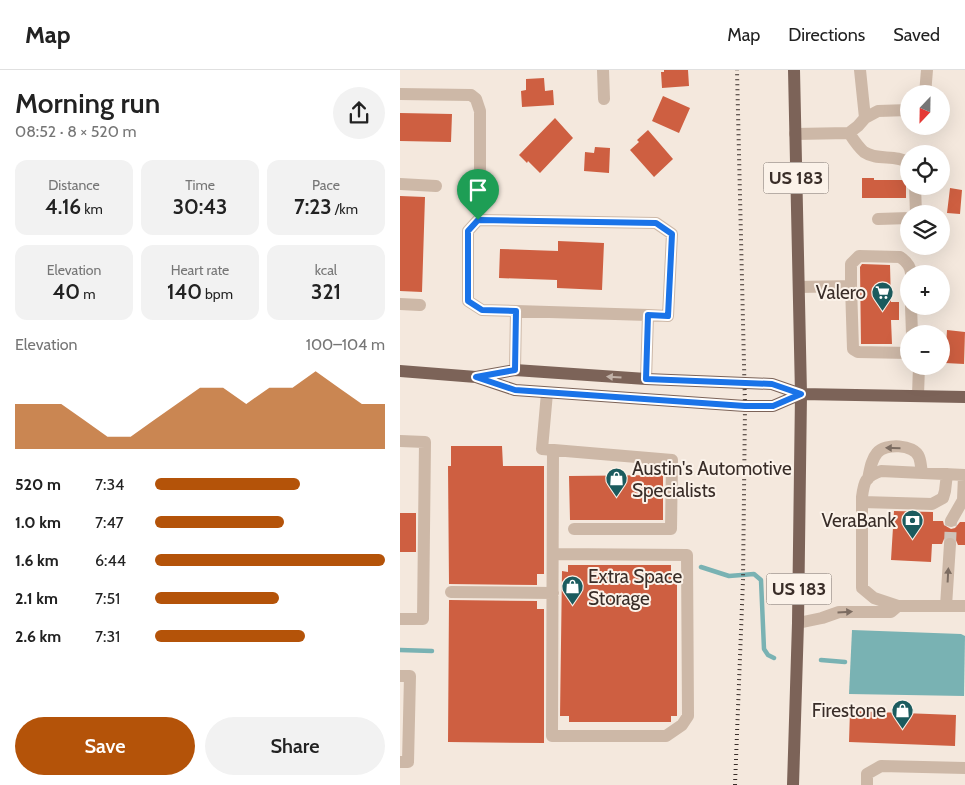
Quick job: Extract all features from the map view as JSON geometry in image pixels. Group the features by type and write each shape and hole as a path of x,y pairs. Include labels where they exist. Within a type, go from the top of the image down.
{"main road":[{"name":"US 183","path":"793,785 798,623 801,394 794,70"},
{"path":"476,377 515,370 646,379 772,384 801,394 965,397"},
{"path":"400,371 476,377 515,390 745,406 773,406 801,394"}],"street":[{"path":"603,70 604,99"},
{"path":"860,70 865,118"},
{"path":"926,85 927,70"},
{"path":"400,94 471,95 476,99 480,111 480,169"},
{"path":"795,134 849,133 865,118 878,111 900,110"},
{"path":"849,133 862,150 868,154 876,157 900,160"},
{"path":"400,184 436,186"},
{"path":"878,219 900,218"},
{"path":"478,220 656,223 672,234 668,316 648,315 482,310 468,301 468,231 478,220"},
{"path":"900,353 858,352 853,349 851,264 859,256 900,257 908,265"},
{"path":"798,287 851,286"},
{"path":"400,304 420,305"},
{"path":"515,370 516,311"},
{"path":"646,379 648,315"},
{"path":"918,395 919,375"},
{"path":"547,393 542,450 672,460 671,529 574,529"},
{"path":"400,441 425,442 423,619 400,619"},
{"path":"868,479 874,458 884,447 908,448 914,451 919,456 922,473"},
{"path":"553,450 552,736 666,736 682,725 688,716 687,555 553,554"},
{"path":"951,521 964,500 965,475 881,471 871,475 864,483 862,502 862,588 874,598 898,606 965,606"},
{"path":"862,502 932,504 943,498 946,491 947,474"},
{"path":"946,606 950,544"},
{"path":"451,592 553,593"},
{"path":"798,623 840,612 891,612 898,606"},
{"path":"400,676 410,676 408,762 400,762"},
{"path":"867,785 867,774 881,766 965,768"}],"water":[{"path":"852,630 961,634 965,636 964,696 849,694"}],"building":[{"path":"664,70 688,70 689,86 662,88 661,72 664,72"},
{"path":"544,78 545,91 553,90 554,105 522,107 521,91 526,90 526,79"},
{"path":"663,96 690,108 679,133 652,121"},
{"path":"400,113 452,114 451,142 400,141"},
{"path":"555,118 573,138 540,173 519,155"},
{"path":"648,130 673,159 654,177 630,150"},
{"path":"595,147 610,148 609,173 584,171 585,152 594,153"},
{"path":"862,178 900,180 900,195 906,195 906,198 862,198"},
{"path":"950,188 962,190 960,214 950,213 950,205 948,205"},
{"path":"400,196 425,197 422,292 400,291"},
{"path":"558,241 604,243 602,290 557,288 557,280 499,278 500,249 558,251"},
{"name":"Valero","path":"862,264 890,265 891,302 899,302 899,320 891,320 892,344 861,344 860,267"},
{"path":"950,330 965,332 964,364 950,363"},
{"path":"451,446 502,446 503,466 544,466 544,574 537,574 537,585 449,584 448,466 451,466"},
{"name":"Austin's Automotive Specialists","path":"663,475 663,520 570,520 569,476"},
{"name":"VeraBank","path":"894,511 933,512 933,521 943,521 944,525 951,529 955,528 960,522 965,522 965,545 958,545 955,538 950,536 944,539 942,544 932,544 931,562 891,560"},
{"path":"400,513 416,513 416,552 400,552"},
{"path":"568,565 671,565 671,572 677,572 677,716 671,716 671,722 569,722 569,716 560,716 562,571 568,572"},
{"path":"449,600 537,601 537,609 544,609 544,743 448,742"},
{"name":"Firestone","path":"850,711 956,715 955,746 849,742"}],"waterway":[{"path":"701,567 729,576 754,574 761,580 764,649 768,655 774,658"},
{"path":"400,650 432,651"},
{"path":"821,660 845,662"}],"tunnel":[{"path":"950,544 951,521"}],"railway":[{"path":"735,785 743,580 745,406 737,70"}],"place":[{"name":"Valero","path":"882,311"},
{"name":"Austin's Automotive Specialists","path":"616,498"},
{"name":"VeraBank","path":"912,539"},
{"name":"Extra Space Storage","path":"572,606"},
{"name":"Firestone","path":"902,729"}],"route":[{"path":"478,220 656,223 672,234 668,316 648,315 646,379 772,384 801,394 773,406 745,406 515,390 476,377 515,370 516,311 482,310 468,301 468,231 478,220"}]}
